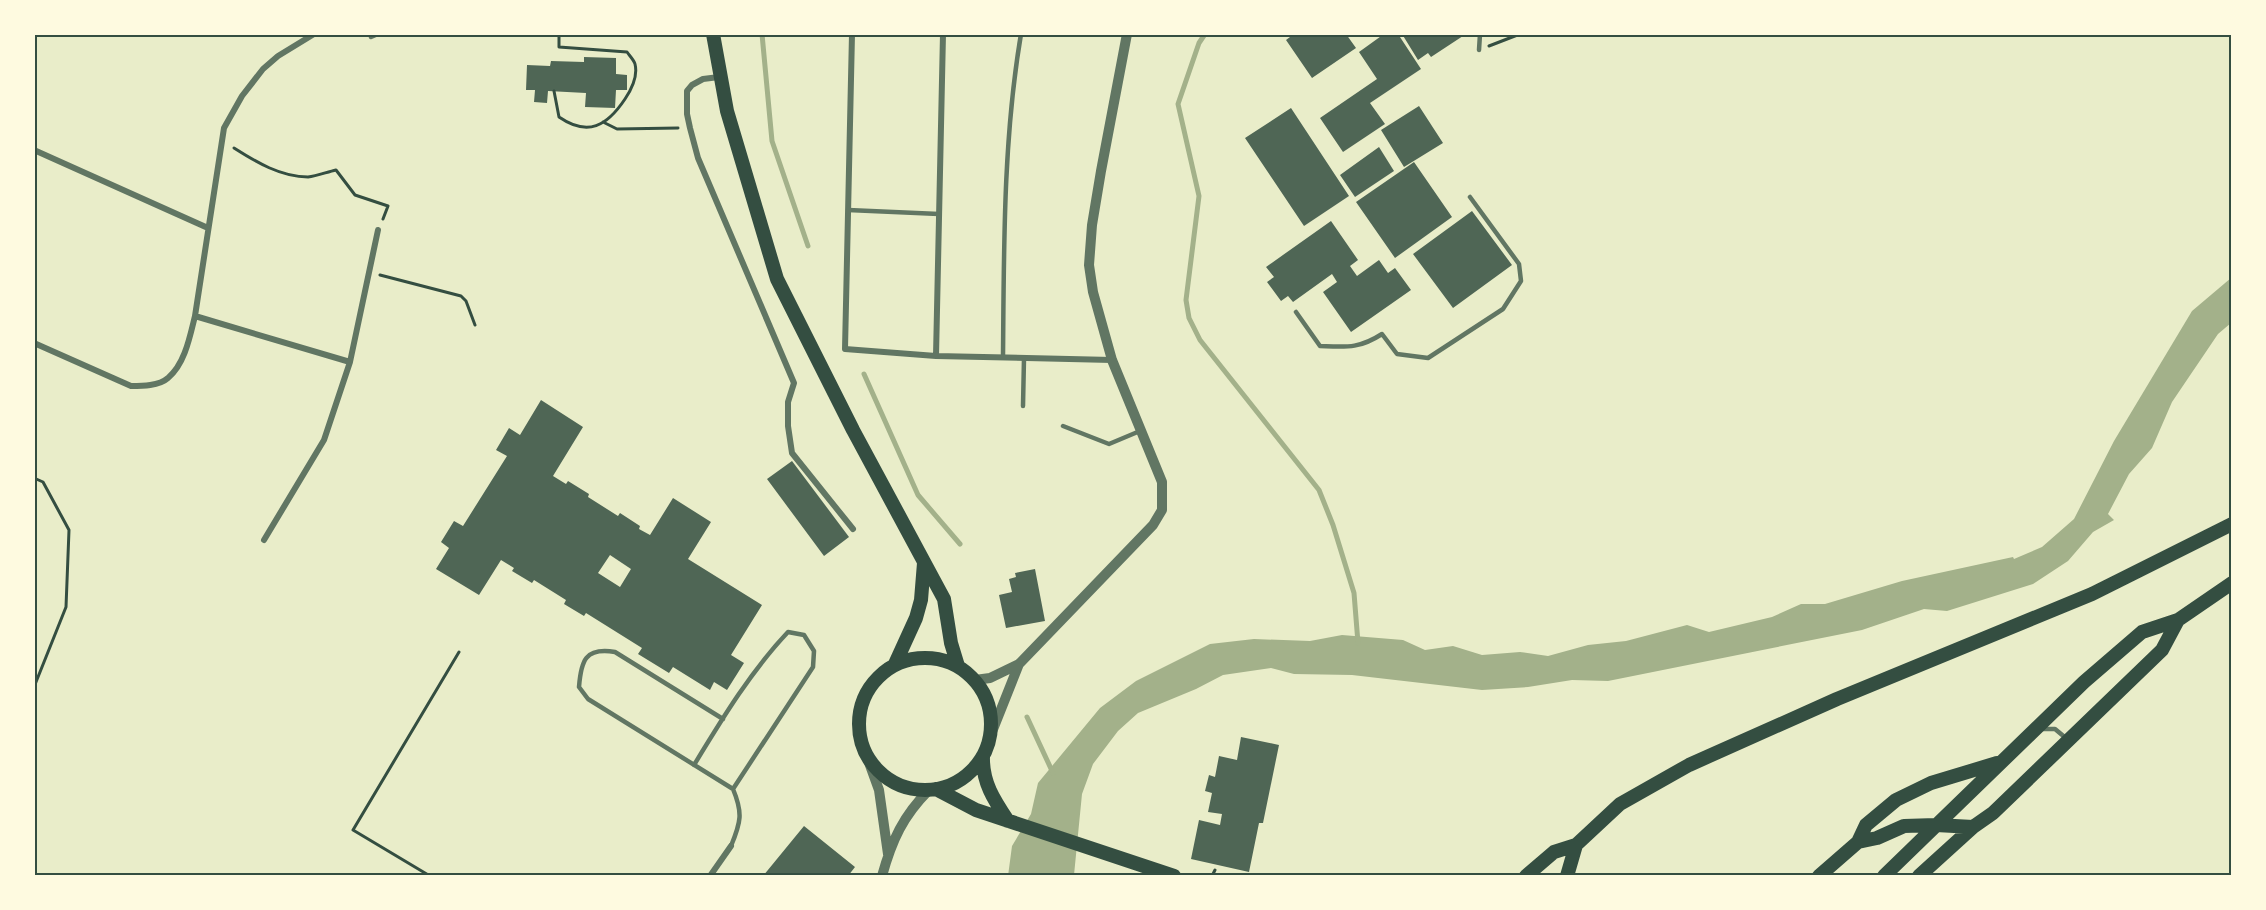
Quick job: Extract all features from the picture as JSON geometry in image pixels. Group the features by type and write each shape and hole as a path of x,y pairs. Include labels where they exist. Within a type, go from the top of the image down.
{"main road":[{"path":"713,34 727,111 777,279 853,430 944,599 951,643 958,666"},
{"path":"1526,876 1554,852 1576,845 1620,804 1689,765 1837,699 2092,594 2232,524"},
{"path":"895,664 916,618 921,600 924,563"},
{"path":"1884,876 2084,682 2142,632 2178,620 2232,583"},
{"path":"1919,876 1973,827 1993,813 2162,650 2178,620"},
{"path":"1008,821 986,784 982,767 983,756 990,737 991,717 986,698 975,681 958,666 937,658 916,658 895,664 878,677 865,694 859,715 859,737 867,757 878,772 893,782 911,789 933,790 976,810 1022,826 1114,854 1174,876"},
{"path":"933,790 963,778 983,756"},
{"path":"1819,876 1858,842 1866,825 1896,800 1931,783 2002,762"},
{"path":"1858,842 1877,838 1904,826 1973,827"},
{"path":"1567,876 1576,845"}],"street":[{"path":"34,343 131,387 147,386 167,380 178,366 189,340 195,316 224,128 242,96 263,69 278,56 314,34"},
{"path":"852,34 845,349 936,356 1112,360"},
{"path":"936,356 943,34"},
{"path":"975,681 990,678 1019,663 1153,525 1162,510 1162,482 1112,360 1093,292 1089,265 1092,225 1099,182 1127,34"},
{"path":"719,77 692,85 687,91 686,101 690,128 698,158 794,383 788,402 792,453 853,529"},
{"path":"34,150 208,228"},
{"path":"264,540 324,440 350,362 378,230"},
{"path":"195,316 350,362"},
{"path":"990,737 1019,663"},
{"path":"867,757 879,789 888,854"},
{"path":"882,876 888,854 908,812 933,790"},
{"path":"710,876 731,846"}],"lane":[{"path":"371,37 378,34"},
{"path":"1003,357 1004,260 1012,88 1021,34"},
{"path":"1479,50 1480,34"},
{"path":"1296,312 1320,346 1340,347 1366,344 1382,334 1397,354 1428,358 1503,309 1521,281 1519,264 1470,197"},
{"path":"848,210 939,214"},
{"path":"1023,406 1024,358"},
{"path":"1062,426 1109,444 1142,430"},
{"path":"694,765 771,650 788,632 804,635 814,651 813,667 733,789"},
{"path":"723,719 615,652 601,650 591,654 581,666 579,687 588,699 733,789 740,806 741,824 731,846"},
{"path":"2034,730 2055,729 2068,740"}],"path":[{"path":"554,91 559,117 573,126 591,127 603,123 614,115 629,93 634,79 635,63 627,52 559,46 559,34"},
{"path":"1479,50 1520,34"},
{"path":"603,123 617,129 690,128"},
{"path":"222,141 254,160 287,174 310,177 336,170 355,195 388,206 378,230"},
{"path":"369,272 460,296 466,301 475,325"},
{"path":"34,478 43,482 69,530 66,607 34,687"},
{"path":"430,876 353,830 459,652"},
{"path":"1212,876 1215,870"}],"shaded area":[{"path":"2231,278 2231,323 2218,334 2172,402 2152,448 2129,474 2108,514 2114,520 2093,532 2068,561 2033,584 1947,611 1924,609 1862,630 1608,681 1572,680 1528,687 1482,690 1352,675 1294,674 1271,668 1223,675 1138,713 1118,731 1093,764 1082,794 1074,875 1008,876 1012,846 1031,814 1038,783 1100,708 1136,681 1210,644 1254,639 1310,641 1342,635 1403,640 1425,650 1453,646 1482,655 1520,652 1548,656 1588,645 1626,641 1687,625 1709,632 1772,617 1801,604 1825,604 1902,581 2013,557 2014,559 2042,547 2074,519 2114,441 2192,311"}],"building":[{"path":"1294,34 1346,34 1356,48 1312,78 1286,40"},
{"path":"1384,34 1398,34 1421,69 1370,103 1385,124 1343,152 1320,118 1377,79 1359,52"},
{"path":"1402,34 1466,34 1431,57 1428,53 1418,60"},
{"path":"584,57 616,58 616,74 627,75 627,90 616,90 615,108 585,107 586,93 548,91 547,103 534,102 535,90 526,90 527,65 550,66 551,61 584,62"},
{"path":"1419,106 1443,143 1404,167 1381,130"},
{"path":"1291,108 1349,196 1304,226 1245,138"},
{"path":"1379,147 1394,171 1355,197 1340,175"},
{"path":"1414,162 1452,217 1395,258 1356,202"},
{"path":"1472,211 1512,265 1453,308 1413,254"},
{"path":"1331,221 1358,260 1350,266 1357,276 1379,260 1388,273 1395,268 1411,290 1351,332 1323,292 1337,282 1332,274 1293,302 1288,296 1281,301 1267,282 1274,277 1266,267"},
{"path":"541,400 583,427 553,476 566,484 568,481 589,494 588,497 618,516 620,513 650,535 673,498 711,522 688,559 762,605 731,655 744,663 727,690 714,682 710,690 673,667 669,673 638,654 642,648 586,613 584,616 564,604 566,600 534,580 532,583 512,571 514,568 501,560 479,595 436,569 449,548 441,542 454,521 463,526 507,456 496,450 509,428 520,435","holes":["610,555 631,569 620,587 598,573"]},
{"path":"792,461 849,537 824,556 767,479"},
{"path":"1035,569 1045,621 1006,628 999,595 1012,592 1009,579 1016,577 1015,573"},
{"path":"1241,737 1279,745 1263,823 1259,823 1249,872 1191,859 1199,820 1220,825 1222,814 1208,812 1212,793 1205,791 1209,775 1215,777 1219,756 1237,760"},
{"path":"804,826 855,867 848,876 763,876"}],"waterway":[{"path":"762,34 772,141 808,246"},
{"path":"1205,34 1199,43 1178,104 1199,196 1186,300 1189,318 1200,340 1319,490 1333,525 1354,593 1358,643"},
{"path":"864,374 918,495 960,544"},
{"path":"1027,717 1053,773"}]}
